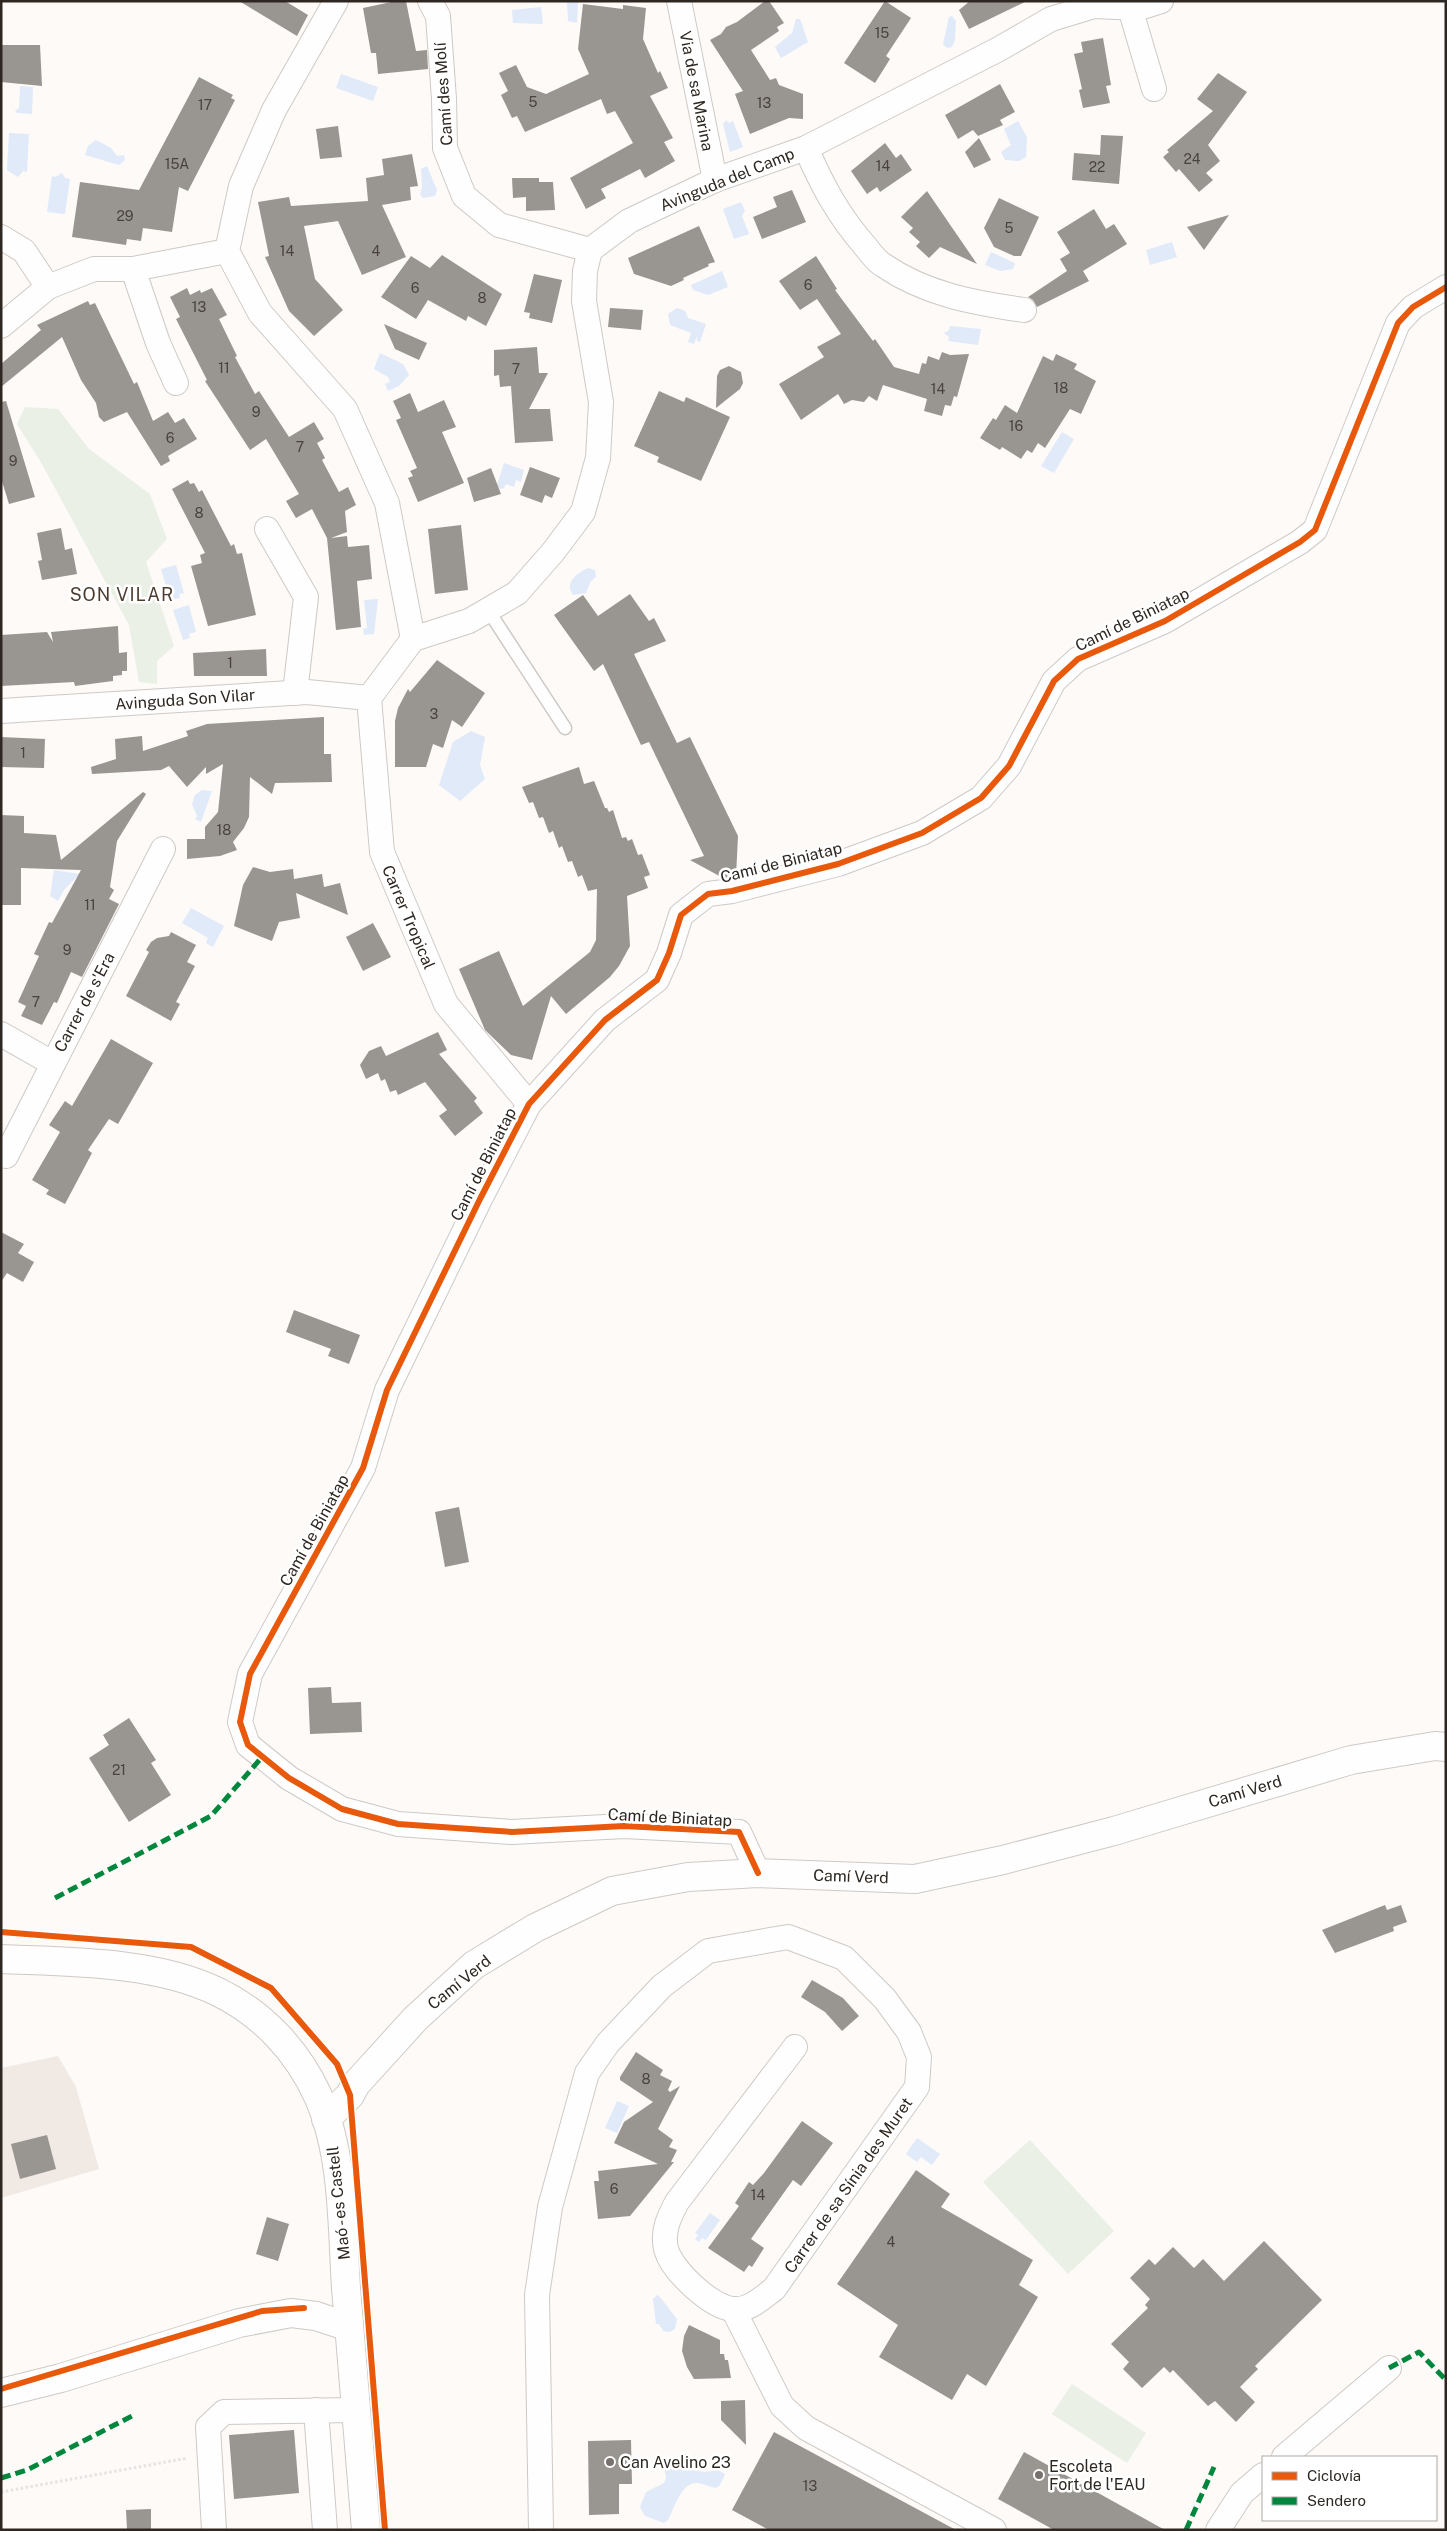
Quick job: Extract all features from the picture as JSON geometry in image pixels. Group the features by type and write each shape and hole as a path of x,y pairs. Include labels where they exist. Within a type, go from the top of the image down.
{"street":[{"path":"336,1 274,110 241,186 227,251 260,313 301,357 345,409 349,417 387,503 413,639"},
{"name":"Camí des Molí","path":"430,1 438,16 444,99 445,148 464,196 499,225 590,250"},
{"name":"Via de sa Marina","path":"679,1 715,180"},
{"name":"Avinguda del Camp","path":"590,250 629,221 715,180 806,148 999,49 1048,10 1094,6 1139,8 1161,1"},
{"path":"1130,8 1154,89"},
{"path":"806,148 826,193 849,228 882,265 937,293 973,303 1024,310"},
{"path":"1,237 24,251 48,286"},
{"path":"369,698 413,639 469,621 517,593 553,552 583,512 598,458 601,402 584,301 585,271 590,250"},
{"path":"1,326 48,286 94,269 133,269 227,251"},
{"path":"133,269 158,343 176,383"},
{"name":"Camí de Biniatap","path":"758,1873 739,1832 624,1826 512,1832 398,1824 342,1808 289,1778 248,1745 240,1722 250,1674 364,1468 387,1390 480,1199 529,1104 605,1020 657,980 669,953 681,915 708,894 732,891 838,864 930,828 981,798 1010,766 1054,681 1078,659 1165,621 1300,542 1315,530 1398,323 1413,307 1446,287"},
{"path":"267,529 306,597 295,693"},
{"name":"Avinguda Son Vilar","path":"1,711 295,693 369,698"},
{"name":"Carrer Tropical","path":"369,698 382,852 446,1004 529,1104"},
{"name":"Carrer de s'Era","path":"6,1156 163,849"},
{"path":"1,1034 52,1063"},
{"name":"Camí Verd","path":"326,2119 350,2095 356,2084 428,2006 474,1964 535,1928 612,1890 688,1878 758,1873 916,1879 1003,1860 1114,1831 1351,1760 1435,1746 1446,1747"},
{"name":"Carrer de sa Sínia des Muret","path":"541,2530 537,2295 550,2208 586,2073 608,2043 662,1986 708,1951 788,1937 844,1958 885,1999 909,2032 919,2057 917,2087 774,2289 752,2305 733,2309"},
{"name":"Maó - es Castell","path":"1,1959 125,1967 177,1978 214,1990 251,2011 281,2038 306,2073 319,2098 326,2119 339,2186 366,2530"},
{"path":"795,2047 678,2202 666,2222 666,2250 678,2270 698,2293 733,2309 782,2406 806,2428 994,2530"},
{"path":"1,2393 61,2378 239,2323 291,2313 316,2316 349,2327"},
{"path":"1285,2456 1331,2423 1383,2377"},
{"path":"316,2410 325,2530"},
{"path":"214,2530 208,2427 224,2412 356,2410"},
{"path":"1218,2530 1242,2493 1262,2476"}],"lane":[{"path":"488,610 565,728"}],"path":[{"path":"1,2492 210,2454"}],"shaded area":[{"path":"25,407 58,409 89,449 150,494 167,539 146,562 174,646 157,661 157,684 139,682 129,625 42,464 17,424"},
{"path":"58,2056 76,2087 99,2169 1,2198 1,2068"},
{"path":"1030,2140 1114,2231 1068,2274 983,2182"},
{"path":"1072,2384 1146,2433 1127,2463 1052,2414"}],"water":[{"path":"567,1 578,1 577,23 568,21"},
{"path":"541,7 543,24 513,23 512,10"},
{"path":"952,16 956,21 955,40 952,47 947,48 943,44 949,17"},
{"path":"796,19 800,19 808,42 781,58 775,47 792,33"},
{"path":"341,74 378,87 373,101 336,88"},
{"path":"20,86 33,87 32,114 17,113 15,111 19,108"},
{"path":"726,120 729,123 733,121 743,147 730,152 723,124"},
{"path":"1018,121 1027,137 1026,157 1019,161 1005,160 1001,152 1011,145 1004,129"},
{"path":"9,133 29,134 27,172 23,171 18,177 7,170"},
{"path":"96,140 111,148 117,156 124,155 125,160 119,165 85,155 88,146"},
{"path":"427,166 437,190 435,196 423,198 420,194 422,187 421,169"},
{"path":"62,173 65,178 70,179 65,214 47,212 52,176 56,177"},
{"path":"741,202 745,211 742,216 749,234 734,239 723,209"},
{"path":"1172,242 1177,257 1150,265 1146,250"},
{"path":"991,252 1015,263 1013,269 1000,271 985,265"},
{"path":"722,271 728,287 708,295 693,290 691,285"},
{"path":"677,308 685,311 688,318 706,324 700,342 697,341 697,336 694,344 688,342 691,333 670,325 668,314"},
{"path":"950,326 981,329 978,345 948,341 949,337 944,333 949,330"},
{"path":"380,353 403,364 409,375 399,386 388,391 385,384 390,382 388,377 374,369"},
{"path":"1062,432 1074,439 1054,473 1041,466"},
{"path":"504,463 524,470 521,482 516,480 514,487 506,484 504,488 500,489 497,485"},
{"path":"176,565 184,593 179,594 180,598 174,599 173,596 169,597 161,569"},
{"path":"588,568 595,570 596,577 591,581 586,593 573,595 570,586 573,579"},
{"path":"378,599 374,634 364,635 363,629 367,628 364,600"},
{"path":"189,605 196,632 189,634 190,638 183,640 173,610"},
{"path":"471,731 485,737 480,765 485,779 460,801 439,785 453,742"},
{"path":"202,790 212,791 201,822 195,819 197,816 192,804 195,795"},
{"path":"54,870 80,874 64,890 58,901 50,896"},
{"path":"191,908 224,926 213,947 206,943 208,938 182,923"},
{"path":"617,2101 629,2106 617,2133 605,2128"},
{"path":"917,2138 940,2154 932,2165 921,2157 917,2162 906,2154"},
{"path":"710,2213 720,2220 706,2240 702,2238 699,2242 695,2239 698,2235 695,2233"},
{"path":"657,2295 677,2319 675,2329 670,2332 663,2331 659,2324 656,2324 653,2299"},
{"path":"672,2462 705,2472 717,2469 725,2474 720,2485 716,2488 696,2483 686,2487 668,2520 664,2523 645,2516 640,2507 646,2492 664,2483 666,2478 664,2467"}],"building":[{"path":"239,1 285,1 308,15 297,36"},
{"path":"396,1 406,1 416,51 427,50 428,69 378,74 376,53 371,53 363,8"},
{"path":"765,1 769,1 784,23 777,27 779,31 751,50 770,80 776,78 779,85 803,94 803,119 789,118 750,134 735,94 743,91 710,40"},
{"path":"885,1 911,18 886,56 890,59 875,83 844,63"},
{"path":"970,1 1027,1 969,29 959,10"},
{"path":"583,4 623,9 623,5 646,8 643,39 658,73 660,71 668,88 650,96 673,138 664,142 675,161 645,178 640,169 601,189 606,198 586,209 570,178 633,143 615,111 607,114 601,99 525,132 517,116 512,118 501,95 508,91 499,73 516,65 527,87 546,94 589,74 578,49"},
{"path":"1103,38 1111,85 1106,86 1110,103 1083,108 1079,90 1082,89 1074,54 1083,52 1081,42"},
{"path":"1,45 40,45 42,86 1,82"},
{"path":"1218,73 1247,92 1208,145 1220,161 1206,173 1213,180 1199,192 1179,169 1176,172 1163,157 1169,152 1167,150 1213,111 1197,99"},
{"path":"199,77 233,95 231,98 235,100 188,191 179,187 172,232 143,228 141,241 127,239 126,245 72,237 80,182 139,190"},
{"path":"1000,84 1015,112 1000,120 1003,125 978,136 973,130 958,139 945,115"},
{"path":"338,126 342,157 320,159 316,129"},
{"path":"1101,135 1123,136 1119,184 1072,180 1074,153 1100,155"},
{"path":"979,138 991,160 974,168 965,152"},
{"path":"885,143 896,158 901,154 912,170 880,192 877,187 867,194 851,171"},
{"path":"412,154 418,186 410,187 411,200 382,205 406,257 362,275 338,221 304,226 315,279 343,310 314,336 289,311 265,257 269,256 258,202 289,197 291,206 368,201 366,178 384,175 382,159"},
{"path":"512,178 539,178 539,182 553,182 555,210 526,211 526,197 513,198"},
{"path":"792,190 806,222 762,239 753,217 777,207 773,197"},
{"path":"927,191 977,264 940,247 929,258 916,246 920,242 909,232 913,228 901,217"},
{"path":"999,198 1039,217 1021,256 1014,256 994,247 984,228"},
{"path":"1094,209 1106,229 1114,224 1127,244 1083,271 1089,281 1037,307 1033,300 1028,297 1067,271 1060,259 1070,253 1057,232"},
{"path":"1229,215 1204,250 1187,227"},
{"path":"699,226 715,262 708,264 709,266 671,286 634,274 628,258"},
{"path":"442,255 502,294 486,326 468,316 466,321 428,300 416,319 381,297 411,256 430,268"},
{"path":"816,256 837,289 835,290 873,341 875,339 894,367 919,374 922,363 926,364 928,356 939,360 942,352 950,355 969,354 957,397 954,396 951,406 945,405 942,416 924,411 927,399 883,385 877,401 869,396 864,402 852,400 844,404 838,394 801,420 779,384 824,357 817,347 841,334 817,299 800,310 779,281"},
{"path":"534,274 562,280 552,323 529,318 530,313 524,312"},
{"path":"187,288 190,295 200,290 201,293 212,288 227,315 219,319 237,356 235,357 255,394 259,391 289,437 314,422 324,439 317,443 325,458 322,460 339,492 348,487 356,505 345,511 347,532 331,538 347,536 348,547 369,545 372,579 357,581 361,627 336,630 327,538 312,509 296,518 286,501 299,494 266,439 250,450 205,381 207,380 176,319 180,317 170,297"},
{"path":"88,301 90,305 95,303 134,384 137,382 153,421 168,412 175,423 184,418 197,439 168,456 170,461 161,466 127,412 104,422 99,417 96,403 81,380 62,337 1,387 1,364 41,330 37,325"},
{"path":"610,308 643,310 641,330 608,327"},
{"path":"384,324 427,343 419,360 395,349"},
{"path":"537,347 539,373 548,373 529,409 550,409 553,441 515,443 511,386 500,387 499,375 494,376 494,350"},
{"path":"1056,354 1077,364 1074,369 1096,381 1081,414 1070,409 1045,448 1038,443 1032,453 1027,450 1021,459 1002,447 1000,450 980,438 993,418 996,420 1005,405 1017,413 1043,356 1053,361"},
{"path":"729,366 741,372 743,383 740,389 716,408 717,376 720,370"},
{"path":"659,391 684,402 686,397 730,417 701,481 657,462 659,457 634,446"},
{"path":"410,393 418,412 444,400 456,427 442,432 464,483 418,502 408,478 413,476 410,471 417,468 396,420 401,418 393,401"},
{"path":"6,401 35,497 9,504 1,478 1,402"},
{"path":"530,467 560,478 552,498 545,495 542,503 520,495"},
{"path":"491,468 501,494 474,502 467,478"},
{"path":"188,480 190,484 194,483 199,492 202,490 231,546 234,544 237,554 242,553 256,615 208,626 191,566 202,563 200,555 205,553 172,489"},
{"path":"461,525 468,590 435,594 428,529"},
{"path":"61,528 65,550 72,548 77,574 42,580 38,561 42,560 37,533"},
{"path":"630,594 649,621 654,618 666,641 634,654 677,743 690,737 738,836 736,876 723,878 690,860 704,856 649,742 641,745 603,664 594,671 554,615 583,595 598,616"},
{"path":"118,626 119,653 127,652 127,671 122,671 122,675 113,676 113,681 75,686 74,682 1,686 1,635 47,632 53,642 51,632"},
{"path":"266,649 267,676 194,676 193,653"},
{"path":"437,660 485,693 462,727 452,720 443,748 433,744 426,767 395,767 395,721 398,708 408,689 410,692"},
{"path":"324,717 324,754 331,754 332,782 275,783 272,794 250,777 249,817 244,828 233,842 237,850 220,856 187,859 187,839 205,839 205,827 218,812 223,764 206,774 206,767 187,787 169,766 161,770 92,774 91,767 116,759 115,739 142,736 143,751 188,736 186,731 207,724"},
{"path":"1,737 45,739 44,768 1,767"},
{"path":"579,767 584,784 594,781 605,808 609,812 613,810 622,838 626,837 628,841 632,839 638,855 642,854 650,875 644,877 648,888 627,896 630,946 619,966 610,977 566,1014 551,996 532,1060 511,1055 485,1030 459,969 499,951 523,1006 590,952 596,940 597,889 588,891 582,875 578,877 572,861 568,862 562,846 559,848 553,831 549,833 543,817 539,818 533,802 529,803 522,787"},
{"path":"143,792 146,794 117,841 110,887 114,890 109,899 119,904 82,977 71,972 57,1003 54,1002 42,1025 21,1016 26,1006 18,1002 39,956 34,954 49,922 52,923 81,870 21,868 21,905 1,905 1,815 24,816 24,833 56,835 61,860"},
{"path":"253,867 270,872 293,869 294,879 322,874 324,887 340,883 348,915 296,893 300,918 279,922 272,941 234,926 243,885"},
{"path":"373,923 391,957 363,971 346,937"},
{"path":"171,932 196,945 187,962 195,966 176,1002 180,1004 171,1021 126,996 149,952 146,950 151,942 157,938 169,936"},
{"path":"438,1032 447,1050 439,1054 477,1098 474,1101 483,1113 455,1136 439,1116 447,1110 425,1082 398,1095 396,1090 390,1092 385,1079 381,1081 378,1073 366,1079 360,1065 369,1051 381,1046 386,1056"},
{"path":"111,1039 153,1063 118,1124 109,1119 88,1150 92,1153 65,1204 46,1194 49,1190 32,1180 60,1132 49,1125 65,1101 72,1106"},
{"path":"1,1232 24,1244 18,1253 34,1262 23,1282 7,1273 1,1282"},
{"path":"294,1310 360,1335 349,1364 328,1356 331,1349 286,1332"},
{"path":"459,1507 469,1562 445,1567 435,1512"},
{"path":"331,1687 332,1703 361,1702 362,1732 310,1734 308,1688"},
{"path":"129,1718 156,1760 151,1763 171,1795 129,1822 89,1758 109,1745 103,1735"},
{"path":"1385,1905 1387,1910 1401,1905 1407,1922 1393,1927 1394,1931 1335,1953 1322,1930"},
{"path":"812,1980 843,1998 859,2016 842,2031 825,2012 801,1997"},
{"path":"636,2052 663,2070 660,2075 672,2081 668,2090 670,2092 680,2086 658,2129 673,2140 669,2147 677,2150 671,2162 674,2162 630,2216 598,2219 594,2181 599,2181 598,2171 658,2164 614,2143 624,2122 653,2102 620,2080"},
{"path":"802,2121 833,2143 801,2186 793,2180 751,2239 764,2248 752,2267 749,2265 744,2272 708,2248 739,2206 735,2203 749,2182 753,2185 764,2173"},
{"path":"47,2135 56,2169 20,2179 11,2144"},
{"path":"916,2170 950,2194 941,2207 1033,2260 1019,2285 1038,2297 986,2386 967,2374 952,2400 879,2357 898,2325 837,2284"},
{"path":"267,2217 289,2224 278,2261 256,2254"},
{"path":"1264,2241 1322,2300 1255,2366 1258,2369 1240,2387 1255,2402 1236,2422 1215,2401 1208,2406 1173,2370 1170,2373 1164,2367 1142,2388 1123,2369 1129,2362 1111,2344 1148,2308 1145,2305 1150,2299 1130,2278 1149,2259 1155,2265 1173,2247 1194,2268 1203,2259 1224,2281"},
{"path":"689,2325 720,2340 720,2354 724,2354 725,2360 728,2360 731,2378 694,2379 687,2367 682,2351 684,2336"},
{"path":"745,2400 746,2445 721,2420 721,2401"},
{"path":"294,2430 299,2493 234,2499 229,2435"},
{"path":"774,2432 956,2530 769,2530 732,2510"},
{"name":"Can Avelino 23","path":"631,2440 632,2484 619,2484 619,2514 589,2515 588,2441"},
{"name":"Escoleta Fort de l'EAU","path":"1024,2452 1165,2530 1054,2530 998,2499"},
{"path":"151,2509 151,2530 127,2530 126,2510"}],"marked path":[{"path":"55,1898 211,1816 262,1757"},
{"path":"1389,2368 1419,2352 1446,2380"},
{"path":"1,2478 27,2470 134,2415"},
{"path":"1186,2530 1214,2467"}],"cycle path":[{"path":"758,1873 739,1832 624,1826 512,1832 398,1824 342,1809 289,1778 248,1745 240,1722 250,1674 363,1468 387,1390 480,1199 529,1104 605,1020 657,980 669,953 681,915 708,894 732,891 838,864 922,833 981,798 1009,766 1054,681 1078,659 1165,621 1300,542 1315,530 1398,323 1413,307 1446,287"},
{"path":"1,1932 191,1947 271,1988 337,2064 350,2095 385,2530"},
{"path":"1,2389 262,2311 304,2308"}],"place":[{"name":"Can Avelino 23","path":"610,2462"},
{"name":"Escoleta Fort de l'EAU","path":"1039,2475"}],"district":[{"name":"SON VILAR","path":"122,595"}]}
